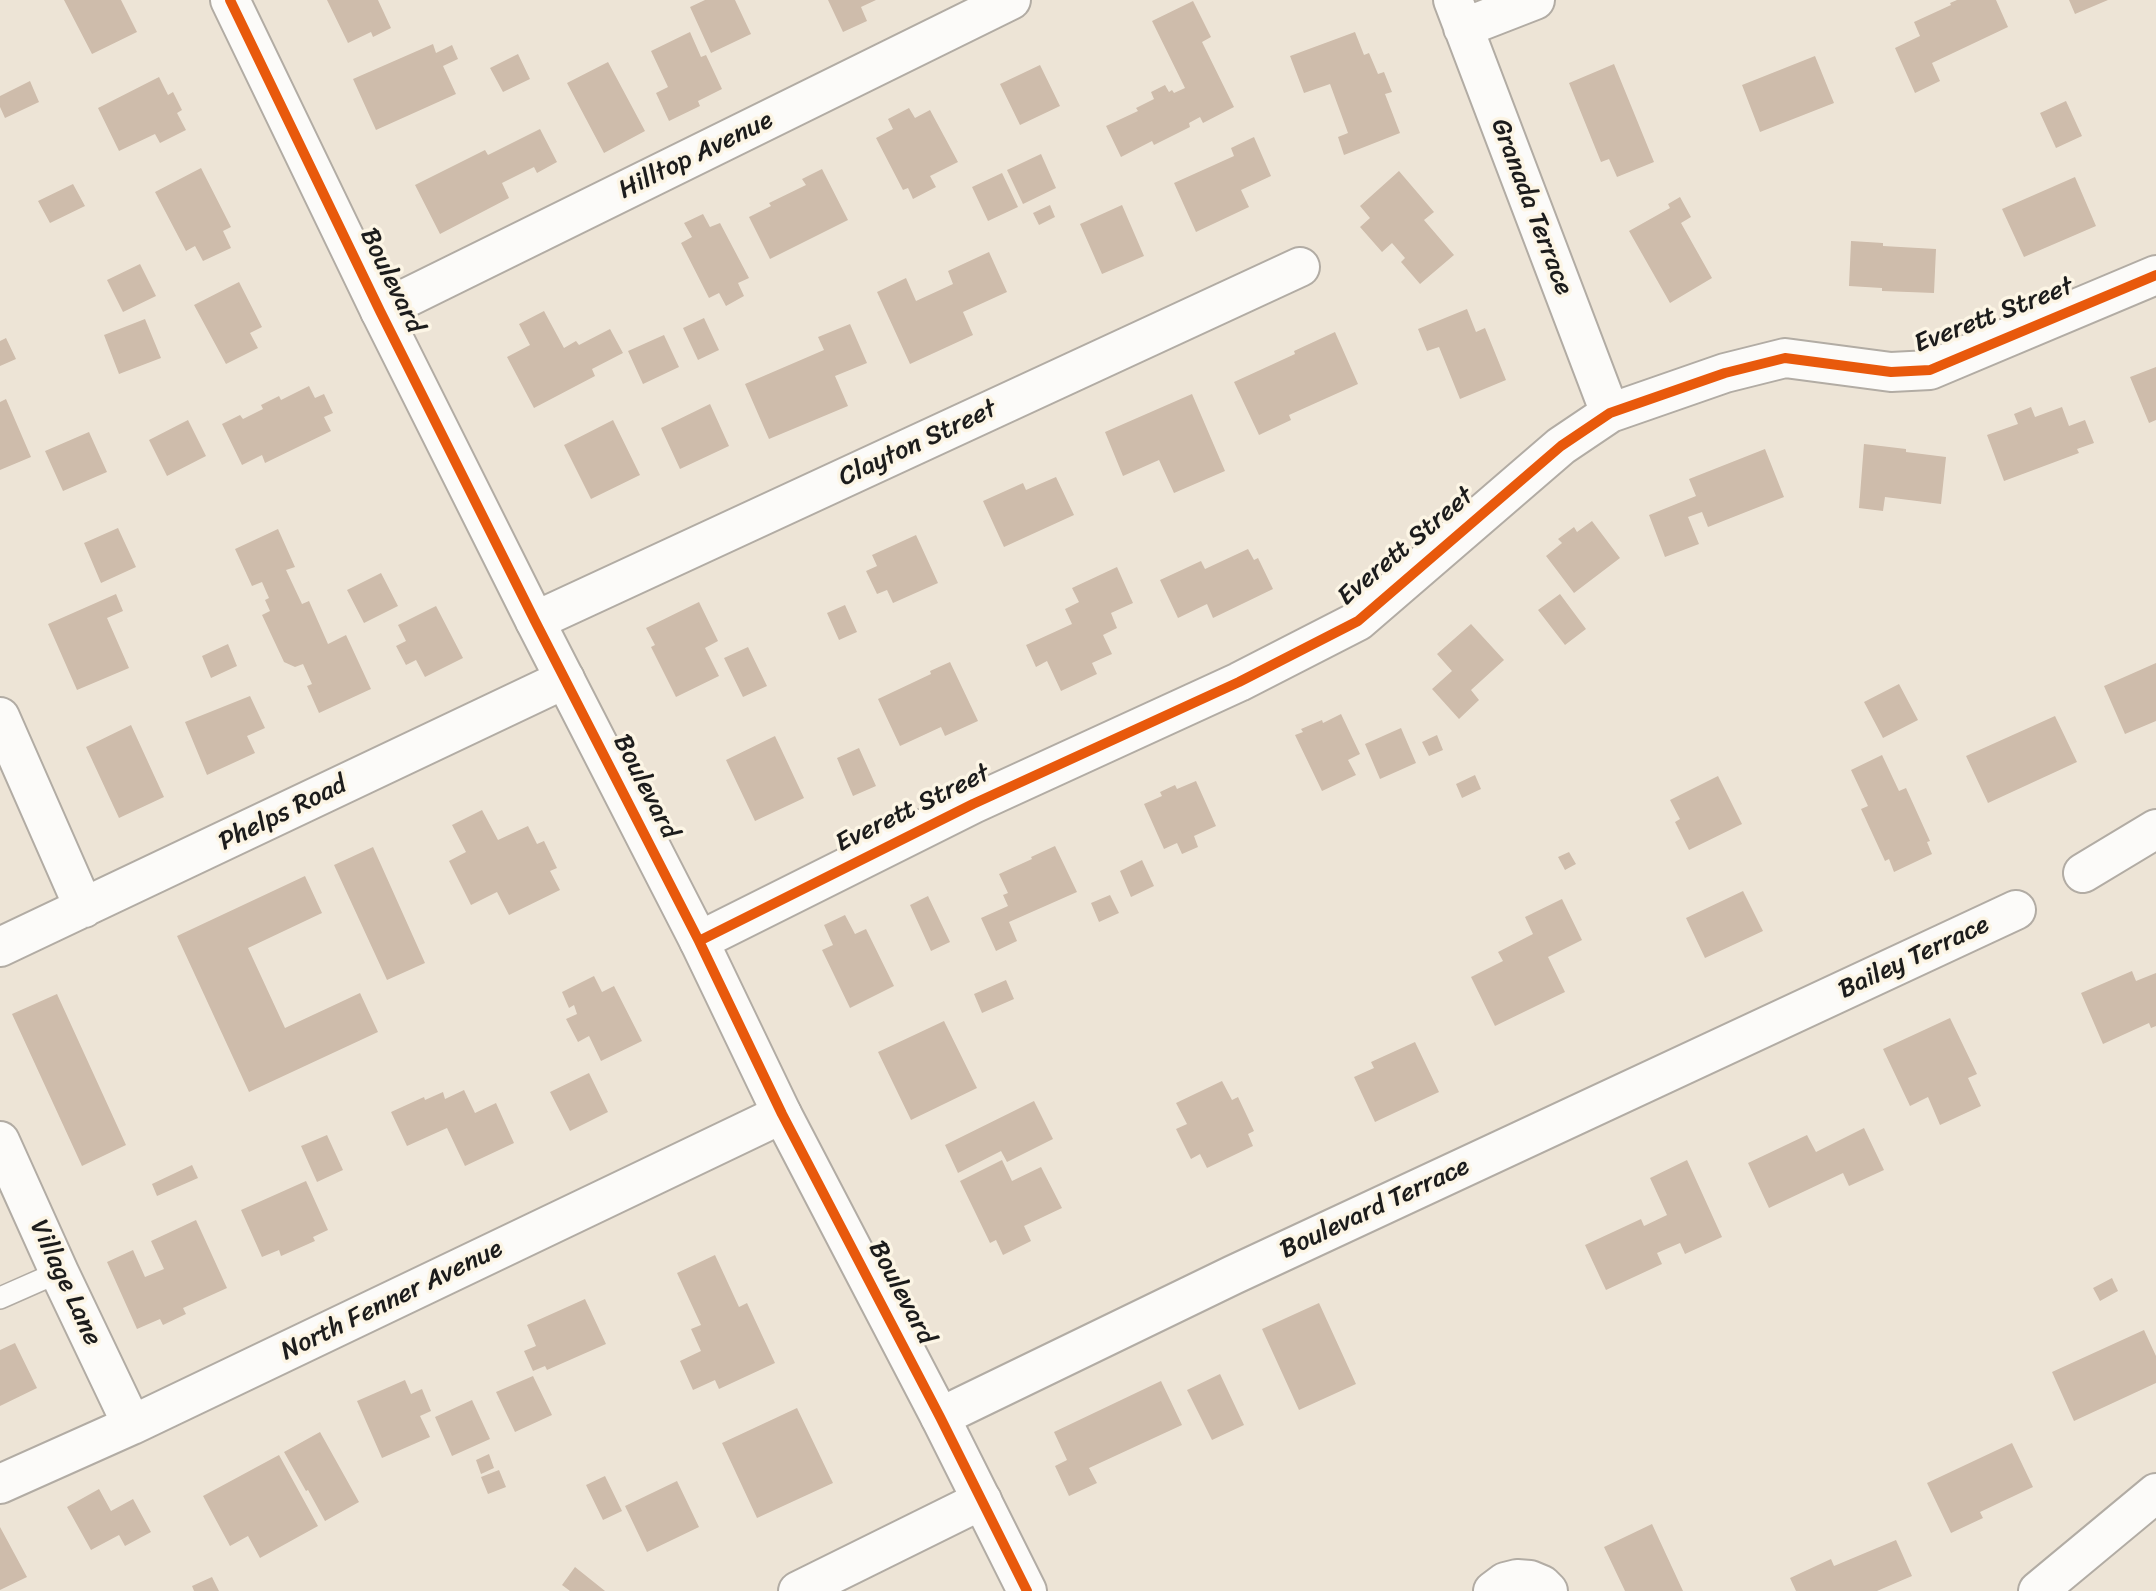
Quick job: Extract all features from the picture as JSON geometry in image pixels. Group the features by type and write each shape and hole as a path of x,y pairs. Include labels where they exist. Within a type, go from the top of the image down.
{"street":[{"name":"Boulevard","path":"230,0 380,311 535,621 699,941 782,1114 940,1417 1027,1591"},
{"name":"Hilltop Avenue","path":"380,311 1011,0"},
{"path":"1458,14 1535,0"},
{"name":"Granada Terrace","path":"1458,14 1610,413"},
{"name":"Clayton Street","path":"535,621 1300,267"},
{"name":"Everett Street","path":"699,941 961,810 1239,682 1358,621 1561,446 1610,413 1725,373 1785,358 1891,372 1930,370 2156,275"},
{"name":"Phelps Road","path":"0,947 565,679"},
{"path":"0,717 84,908"},
{"path":"2083,873 2156,829"},
{"name":"Bailey Terrace","path":"1812,1005 2015,910"},
{"name":"Boulevard Terrace","path":"940,1417 1221,1281 1812,1005"},
{"name":"North Fenner Avenue","path":"0,1484 132,1425 782,1114"},
{"name":"Village Lane","path":"0,1140 132,1425"},
{"path":"2038,1591 2156,1493"},
{"path":"798,1591 982,1500"},
{"path":"1493,1591 1505,1582 1517,1579 1530,1580 1548,1591"}],"lane":[{"path":"0,1298 59,1272"}],"building":[{"path":"64,0 121,0 137,32 92,54"},
{"path":"327,0 378,0 391,28 373,37 371,32 348,43"},
{"path":"705,0 735,0 751,34 711,53 690,7"},
{"path":"828,0 876,0 861,7 867,21 843,32"},
{"path":"1957,0 1996,0 2008,27 1932,63 1940,81 1915,93 1895,48 1920,36 1914,22"},
{"path":"2069,0 2108,0 2075,14"},
{"path":"1193,1 1211,37 1202,42 1234,107 1203,123 1200,117 1189,123 1190,127 1154,145 1152,141 1121,157 1106,126 1138,111 1136,108 1154,99 1151,92 1165,85 1169,92 1172,90 1174,93 1185,88 1152,21"},
{"path":"690,32 701,57 706,55 722,89 698,101 700,106 669,121 656,93 668,87 651,51"},
{"path":"1355,32 1364,55 1369,53 1378,74 1384,72 1392,92 1385,94 1400,133 1344,155 1338,137 1348,133 1330,84 1304,93 1290,56"},
{"path":"433,44 436,53 452,45 458,59 443,66 456,94 376,130 353,79"},
{"path":"518,54 530,79 503,92 490,68"},
{"path":"1815,56 1834,103 1760,132 1742,85"},
{"path":"608,62 645,131 604,153 567,83"},
{"path":"1614,64 1654,162 1617,177 1609,159 1601,162 1569,83"},
{"path":"1040,65 1060,106 1020,125 1000,84"},
{"path":"159,77 168,95 173,92 182,110 177,113 186,130 160,143 155,134 119,151 98,108"},
{"path":"30,81 39,102 5,118 0,107 0,96"},
{"path":"2066,101 2082,136 2056,148 2040,113"},
{"path":"909,108 915,118 930,110 958,162 930,176 936,187 913,199 908,188 903,190 876,138 893,129 888,119"},
{"path":"540,129 557,162 537,173 534,167 502,183 509,198 440,234 415,185 485,150 488,155"},
{"path":"1254,137 1271,176 1241,190 1249,207 1196,232 1174,183 1234,156 1231,148"},
{"path":"1041,154 1056,188 1023,204 1007,170"},
{"path":"201,168 231,227 223,231 231,248 203,261 195,246 186,251 155,192"},
{"path":"822,169 848,220 770,259 749,217 771,206 769,203 806,185 802,179"},
{"path":"1399,171 1434,212 1424,220 1454,255 1420,284 1401,262 1405,258 1392,243 1382,252 1360,227 1370,218 1360,206"},
{"path":"1002,173 1018,207 988,221 972,187"},
{"path":"2075,177 2096,226 2024,257 2002,209"},
{"path":"73,184 85,206 50,223 38,201"},
{"path":"1680,197 1691,217 1681,223 1712,278 1670,303 1629,231 1670,208 1668,204"},
{"path":"1050,205 1055,217 1039,225 1033,213"},
{"path":"1122,205 1144,256 1102,274 1080,224"},
{"path":"703,214 710,227 720,223 749,278 738,283 744,296 726,306 719,293 709,298 681,243 692,237 684,223"},
{"path":"1851,241 1936,249 1934,293 1882,291 1882,288 1849,286"},
{"path":"989,252 1007,292 963,312 973,335 910,364 877,292 906,278 916,301 953,284 948,271"},
{"path":"140,264 156,296 123,312 107,280"},
{"path":"239,282 262,327 250,333 258,348 226,364 194,305"},
{"path":"1467,309 1476,332 1485,328 1506,380 1460,399 1439,347 1427,351 1418,329"},
{"path":"544,311 564,348 576,341 579,345 610,329 623,353 592,369 595,376 534,408 507,357 530,345 519,324"},
{"path":"704,318 719,350 698,360 683,328"},
{"path":"145,319 161,358 119,374 104,335"},
{"path":"850,324 867,363 835,376 848,406 769,439 745,384 824,350 818,337"},
{"path":"1335,332 1358,384 1289,415 1291,420 1259,435 1234,382"},
{"path":"664,335 679,367 643,384 628,351"},
{"path":"6,338 16,359 0,366 0,341"},
{"path":"2156,367 2156,420 2149,423 2130,377"},
{"path":"309,386 315,398 324,394 333,413 324,417 331,431 265,463 262,455 242,465 222,424 240,415 243,419 263,409 261,405 279,396 281,400"},
{"path":"1192,394 1225,471 1174,493 1159,460 1123,476 1105,432"},
{"path":"6,399 31,457 0,470 0,402"},
{"path":"710,404 729,446 680,469 661,428"},
{"path":"2031,407 2035,417 2062,407 2069,426 2085,420 2094,443 2077,449 2079,453 2004,481 1987,435 2018,424 2014,414"},
{"path":"188,420 206,456 167,476 149,440"},
{"path":"613,420 640,475 591,499 564,445"},
{"path":"89,432 107,472 63,491 45,451"},
{"path":"1864,444 1946,457 1941,504 1885,497 1883,511 1859,508"},
{"path":"1765,449 1784,497 1708,527 1702,512 1688,517 1699,544 1665,557 1649,515 1696,496 1689,479"},
{"path":"1056,477 1074,515 1004,547 983,501 1023,483 1026,490"},
{"path":"1592,521 1620,558 1574,593 1546,556 1562,543 1558,539 1574,527 1577,532"},
{"path":"118,528 136,567 101,583 84,543"},
{"path":"278,529 295,567 286,570 302,604 309,601 328,644 346,635 371,689 319,713 307,686 312,684 303,664 295,667 284,662 262,615 270,611 265,600 269,598 262,582 252,586 235,549"},
{"path":"916,535 938,583 893,603 887,590 877,594 866,571 877,566 872,555"},
{"path":"1248,549 1254,560 1258,558 1273,589 1213,618 1207,604 1178,618 1160,580 1201,561 1205,569"},
{"path":"1117,567 1133,603 1111,613 1117,628 1103,635 1112,654 1092,663 1097,674 1061,691 1047,661 1036,667 1026,645 1072,624 1065,609 1079,602 1072,588"},
{"path":"381,573 398,606 364,623 347,590"},
{"path":"116,594 123,611 107,618 129,668 77,690 48,624"},
{"path":"1560,594 1586,629 1565,645 1538,610"},
{"path":"699,602 718,641 705,648 719,676 676,697 651,647 655,645 646,628"},
{"path":"845,605 857,632 839,640 827,613"},
{"path":"436,606 463,658 425,677 416,660 406,665 396,646 406,641 398,625"},
{"path":"1471,624 1504,660 1471,690 1479,700 1459,719 1432,689 1452,671 1437,654"},
{"path":"228,644 237,666 211,678 202,656"},
{"path":"748,647 767,686 743,697 724,658"},
{"path":"950,662 978,721 945,736 941,727 900,746 878,699"},
{"path":"2156,663 2156,721 2125,734 2104,686"},
{"path":"1899,684 1918,720 1883,738 1864,702"},
{"path":"250,696 265,728 247,736 255,753 207,775 185,722"},
{"path":"1341,714 1360,754 1348,760 1356,775 1322,791 1295,735 1303,732 1301,729 1322,720 1323,723"},
{"path":"2055,716 2077,762 1988,803 1966,756"},
{"path":"131,725 164,797 119,818 86,747"},
{"path":"1401,728 1416,763 1380,779 1365,744"},
{"path":"1437,735 1443,750 1429,756 1422,742"},
{"path":"775,736 804,798 755,821 726,760"},
{"path":"859,748 876,786 853,796 837,758"},
{"path":"1882,755 1899,791 1906,788 1930,841 1927,842 1932,854 1894,872 1889,859 1885,861 1861,809 1868,806 1851,770"},
{"path":"1475,775 1481,789 1462,798 1456,784"},
{"path":"1718,776 1742,824 1689,850 1675,822 1680,819 1670,800"},
{"path":"1196,781 1216,826 1194,836 1198,847 1182,854 1177,843 1164,849 1144,804 1162,796 1160,792 1175,785 1177,789"},
{"path":"482,810 498,840 528,826 537,844 544,841 557,868 550,871 560,890 509,915 497,892 471,905 449,861 466,852 452,825"},
{"path":"1055,846 1077,892 1009,922 1017,941 996,951 981,918 1008,906 1003,895 1008,893 999,874"},
{"path":"373,847 425,963 387,980 334,865"},
{"path":"1569,852 1576,864 1565,870 1558,857"},
{"path":"1142,860 1154,886 1131,897 1120,871"},
{"path":"305,876 322,913 248,948 285,1028 360,993 378,1032 249,1092 177,936"},
{"path":"1743,891 1763,931 1705,958 1686,918"},
{"path":"1110,895 1119,913 1099,922 1091,903"},
{"path":"928,896 950,942 931,951 910,905"},
{"path":"1562,899 1582,940 1548,957 1565,992 1495,1026 1471,977 1503,961 1498,952 1533,934 1525,917"},
{"path":"845,915 855,934 866,929 894,986 850,1008 822,950 833,945 824,925"},
{"path":"2132,971 2136,981 2156,973 2156,1026 2151,1028 2149,1023 2103,1044 2081,993"},
{"path":"594,976 602,992 614,986 642,1041 601,1061 589,1036 578,1042 566,1019 577,1014 574,1005 569,1008 562,992"},
{"path":"1006,980 1014,999 982,1013 974,994"},
{"path":"57,994 126,1145 82,1166 12,1014"},
{"path":"1950,1018 1977,1074 1968,1078 1981,1106 1940,1125 1928,1097 1910,1106 1883,1049"},
{"path":"944,1021 977,1088 911,1120 878,1052"},
{"path":"1415,1042 1439,1092 1375,1122 1354,1077 1374,1068 1371,1062"},
{"path":"589,1073 608,1112 570,1131 550,1092"},
{"path":"1222,1081 1232,1100 1238,1097 1254,1131 1248,1134 1253,1146 1207,1168 1200,1154 1191,1159 1176,1129 1187,1124 1176,1103"},
{"path":"464,1090 475,1113 496,1103 514,1143 465,1166 447,1128 407,1146 391,1112 424,1097 425,1100 443,1092 445,1099"},
{"path":"1034,1101 1053,1139 1007,1162 1001,1151 958,1173 945,1145"},
{"path":"1864,1128 1884,1170 1849,1186 1843,1173 1769,1208 1748,1163 1807,1135 1816,1152"},
{"path":"327,1135 343,1170 317,1182 301,1146"},
{"path":"1002,1160 1012,1181 1041,1167 1062,1208 1024,1226 1031,1241 1003,1255 996,1240 990,1243 960,1181"},
{"path":"1687,1160 1722,1237 1685,1254 1680,1243 1657,1253 1662,1264 1606,1290 1585,1245 1641,1219 1644,1226 1667,1215 1650,1178"},
{"path":"192,1165 198,1178 157,1196 152,1184"},
{"path":"306,1181 328,1230 313,1237 315,1241 281,1256 279,1250 262,1257 241,1210"},
{"path":"196,1220 227,1288 183,1308 186,1314 163,1325 160,1319 137,1329 107,1262 133,1250 145,1277 164,1269 151,1241"},
{"path":"715,1255 739,1307 747,1303 775,1363 719,1389 715,1380 693,1390 680,1361 701,1351 691,1329 701,1325 677,1273"},
{"path":"2112,1278 2118,1291 2100,1301 2093,1288"},
{"path":"585,1299 606,1344 547,1370 545,1366 533,1371 524,1351 536,1346 527,1325"},
{"path":"1319,1303 1356,1384 1299,1410 1262,1329"},
{"path":"2144,1330 2156,1356 2156,1383 2074,1421 2052,1372"},
{"path":"15,1343 37,1388 0,1406 0,1350"},
{"path":"1220,1374 1244,1425 1212,1440 1187,1390"},
{"path":"533,1376 552,1415 515,1432 496,1392"},
{"path":"405,1380 411,1394 422,1389 431,1411 420,1416 430,1437 382,1458 357,1401"},
{"path":"1161,1381 1182,1425 1089,1468 1097,1483 1069,1496 1055,1466 1067,1460 1054,1432"},
{"path":"472,1400 490,1439 452,1456 435,1417"},
{"path":"797,1408 833,1483 757,1518 722,1443"},
{"path":"320,1432 359,1502 325,1521 284,1452"},
{"path":"2012,1443 2033,1487 1980,1512 1983,1518 1951,1533 1927,1483"},
{"path":"489,1454 494,1468 481,1474 476,1460"},
{"path":"279,1455 318,1526 260,1558 248,1536 230,1546 203,1496"},
{"path":"499,1470 506,1487 488,1494 481,1477"},
{"path":"605,1476 622,1511 603,1520 586,1485"},
{"path":"677,1481 699,1527 647,1552 625,1506"},
{"path":"99,1489 111,1511 133,1499 151,1532 125,1546 119,1535 91,1550 67,1507"},
{"path":"1652,1524 1683,1591 1625,1591 1604,1547"},
{"path":"0,1527 27,1577 0,1590"},
{"path":"1896,1540 1912,1576 1877,1591 1796,1591 1790,1578 1831,1559 1834,1566"},
{"path":"575,1567 605,1591 570,1591 562,1585"},
{"path":"212,1577 219,1591 194,1591 192,1586"}],"cycle path":[{"path":"230,0 380,311 535,621 699,941 782,1114 940,1417 1027,1591"},
{"path":"699,941 973,804 1239,682 1358,621 1561,446 1610,413 1725,373 1785,358 1891,372 1930,370 2156,275"}]}
